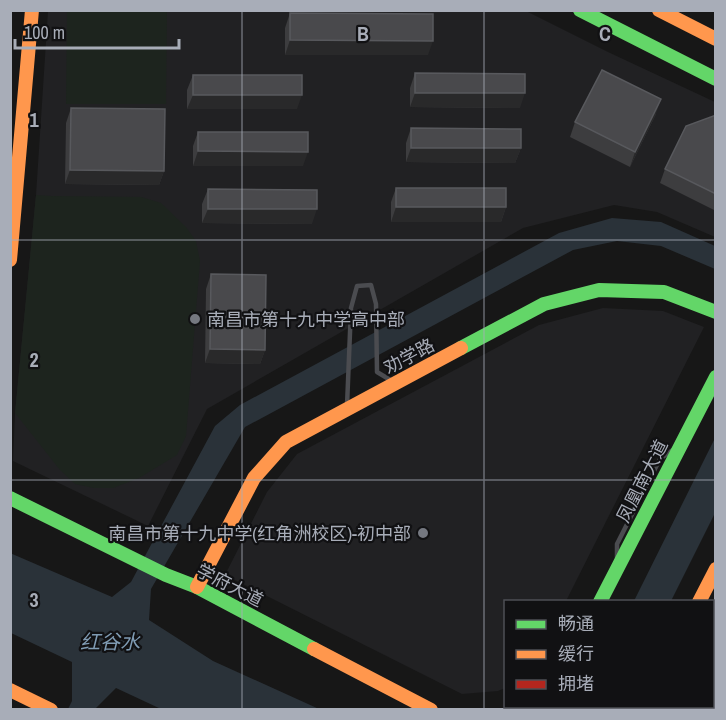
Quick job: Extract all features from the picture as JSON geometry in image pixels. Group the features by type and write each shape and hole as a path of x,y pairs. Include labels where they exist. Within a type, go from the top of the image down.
{"street":[{"path":"10,260 32,10"},
{"path":"580,10 716,79"},
{"path":"659,10 716,39"},
{"name":"劝学路","path":"197,587 254,478 285,442 347,405 396,383 544,304 599,290 664,292 716,312"},
{"name":"凤凰南大道","path":"601,600 716,377"},
{"name":"学府大道","path":"10,498 138,561 197,587 431,710"},
{"path":"700,600 716,569"},
{"path":"10,690 51,710"}],"lane":[{"path":"347,405 350,319 357,286 371,285 376,304 377,372 396,383"}],"shaded area":[{"name":"南昌市第十九中学高中部","path":"48,11 526,11 715,102 715,237 657,212 614,205 523,228 207,409 148,526 13,461 15,413 36,195"},
{"path":"67,11 167,11 166,104 66,104"},
{"path":"36,195 141,197 161,203 186,227 196,241 200,261 186,436 177,455 139,478 113,488 94,488 75,484 60,470 15,413"},
{"name":"南昌市第十九中学(红角洲校区)-初中部","path":"603,308 663,311 704,327 567,600 504,600 504,688 462,694 225,575 267,492 297,454 539,325"}],"water":[{"name":"红谷水","path":"612,218 661,222 715,246 715,269 661,246 617,241 573,250 245,427 151,589 149,620 213,661 319,709 161,709 116,688 95,709 68,709 72,701 72,662 11,633 10,553 112,597 131,582 215,426 240,405 559,233"},
{"path":"715,438 715,513 672,600 634,600"}],"building":[{"path":"290,13 433,14 433,41 290,40"},
{"path":"602,70 661,99 635,152 575,122"},
{"path":"415,73 525,74 525,93 415,93"},
{"path":"193,75 302,75 302,95 193,95"},
{"path":"71,108 165,109 164,171 70,170"},
{"path":"716,115 716,194 665,169 686,126"},
{"path":"411,128 521,129 521,148 411,148"},
{"path":"198,132 308,132 308,152 198,151"},
{"path":"396,188 506,188 506,207 396,207"},
{"path":"208,189 317,190 317,209 208,209"},
{"path":"211,274 266,275 265,350 210,349"},
{"path":"714,646 716,647 716,670 714,670"}],"traffic: fast":[{"path":"580,10 716,79"},
{"path":"461,348 544,304 599,290 664,292 716,312"},
{"path":"601,600 716,377"},
{"path":"10,498 166,575 197,587 314,649"}],"traffic: slow":[{"path":"10,260 32,10"},
{"path":"659,10 716,39"},
{"path":"197,587 254,478 286,442 461,348"},
{"path":"700,600 716,569"},
{"path":"314,649 431,710"},
{"path":"10,690 51,710"}],"place":[{"name":"南昌市第十九中学高中部","path":"195,319"},
{"name":"南昌市第十九中学(红角洲校区)-初中部","path":"423,533"}]}
